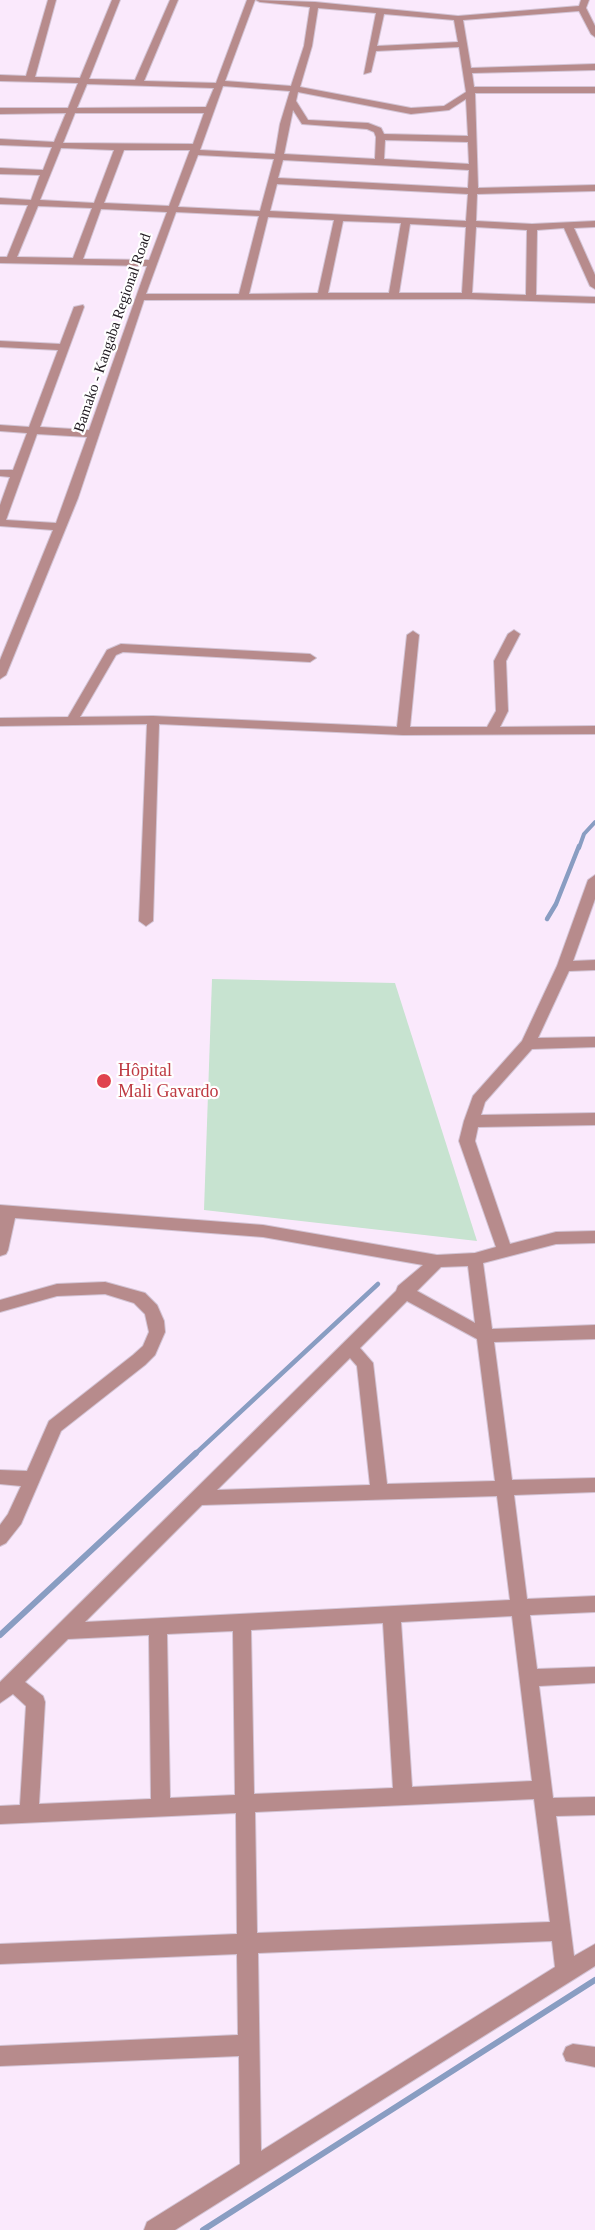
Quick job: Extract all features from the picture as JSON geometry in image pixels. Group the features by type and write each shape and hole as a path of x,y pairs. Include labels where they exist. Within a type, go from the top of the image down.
{"street":[{"path":"30,79 52,0"},
{"path":"11,260 116,0"},
{"path":"139,82 174,0"},
{"name":"Bamako - Kangaba Regional Road","path":"0,675 60,527 140,297 251,0"},
{"path":"260,0 458,18 519,14 583,4 595,34"},
{"path":"518,0 519,14"},
{"path":"243,296 279,157 285,124 308,46 315,4"},
{"path":"367,72 380,12"},
{"path":"458,18 470,91 474,166 467,296"},
{"path":"372,49 463,44"},
{"path":"467,71 595,67"},
{"path":"0,78 219,84 296,89 411,111 446,108 470,91 595,90"},
{"path":"292,102 304,122 375,127 381,137 379,162"},
{"path":"0,111 210,110"},
{"path":"381,137 471,139"},
{"path":"0,142 195,150 279,157 474,166"},
{"path":"77,261 120,147"},
{"path":"0,171 47,173"},
{"path":"273,181 472,191 595,188"},
{"path":"0,201 532,227 595,224"},
{"path":"322,296 339,218"},
{"path":"394,296 406,221"},
{"path":"568,226 595,286"},
{"path":"531,298 532,227"},
{"path":"0,260 153,263"},
{"path":"140,297 467,296 595,300"},
{"path":"60,527 0,521 79,307"},
{"path":"0,344 64,347"},
{"path":"0,428 94,434"},
{"path":"0,473 17,474"},
{"path":"491,730 502,711 500,661 514,634"},
{"path":"403,731 413,635"},
{"path":"73,719 111,653 120,648 310,658"},
{"path":"0,722 73,719 153,720 403,731 595,730"},
{"path":"146,921 153,720"},
{"path":"505,1251 467,1141 478,1100 528,1044 564,966 593,888"},
{"path":"564,966 595,965"},
{"path":"528,1044 595,1042"},
{"path":"472,1121 595,1119"},
{"path":"0,1251 4,1212 263,1231 437,1261 475,1259 556,1238 595,1237"},
{"path":"475,1259 566,1972"},
{"path":"29,1814 36,1702 7,1689 404,1291 437,1261"},
{"path":"0,1306 57,1290 105,1288 139,1298 152,1310 156,1321 155,1340 149,1350 56,1426 15,1519 0,1538"},
{"path":"404,1291 485,1336 595,1332"},
{"path":"349,1347 364,1364 379,1492"},
{"path":"0,1477 31,1479"},
{"path":"198,1498 595,1485"},
{"path":"65,1630 595,1604"},
{"path":"391,1614 404,1797"},
{"path":"242,1622 251,2170"},
{"path":"158,1626 161,1808"},
{"path":"529,1678 595,1675"},
{"path":"0,1815 404,1797 544,1799 595,1806"},
{"path":"0,1954 561,1931"},
{"path":"155,2230 595,1954"},
{"path":"0,2056 249,2045"},
{"path":"573,2054 595,2057"}],"green space":[{"path":"212,979 395,983 477,1241 204,1210"}],"waterway":[{"path":"579,848 584,834 595,822"},
{"path":"547,919 556,904 579,846"},
{"path":"194,1455 378,1284"},
{"path":"0,1635 196,1453"},
{"path":"203,2230 595,1980"}],"place":[{"name":"Hôpital Mali Gavardo","path":"104,1081"}]}
